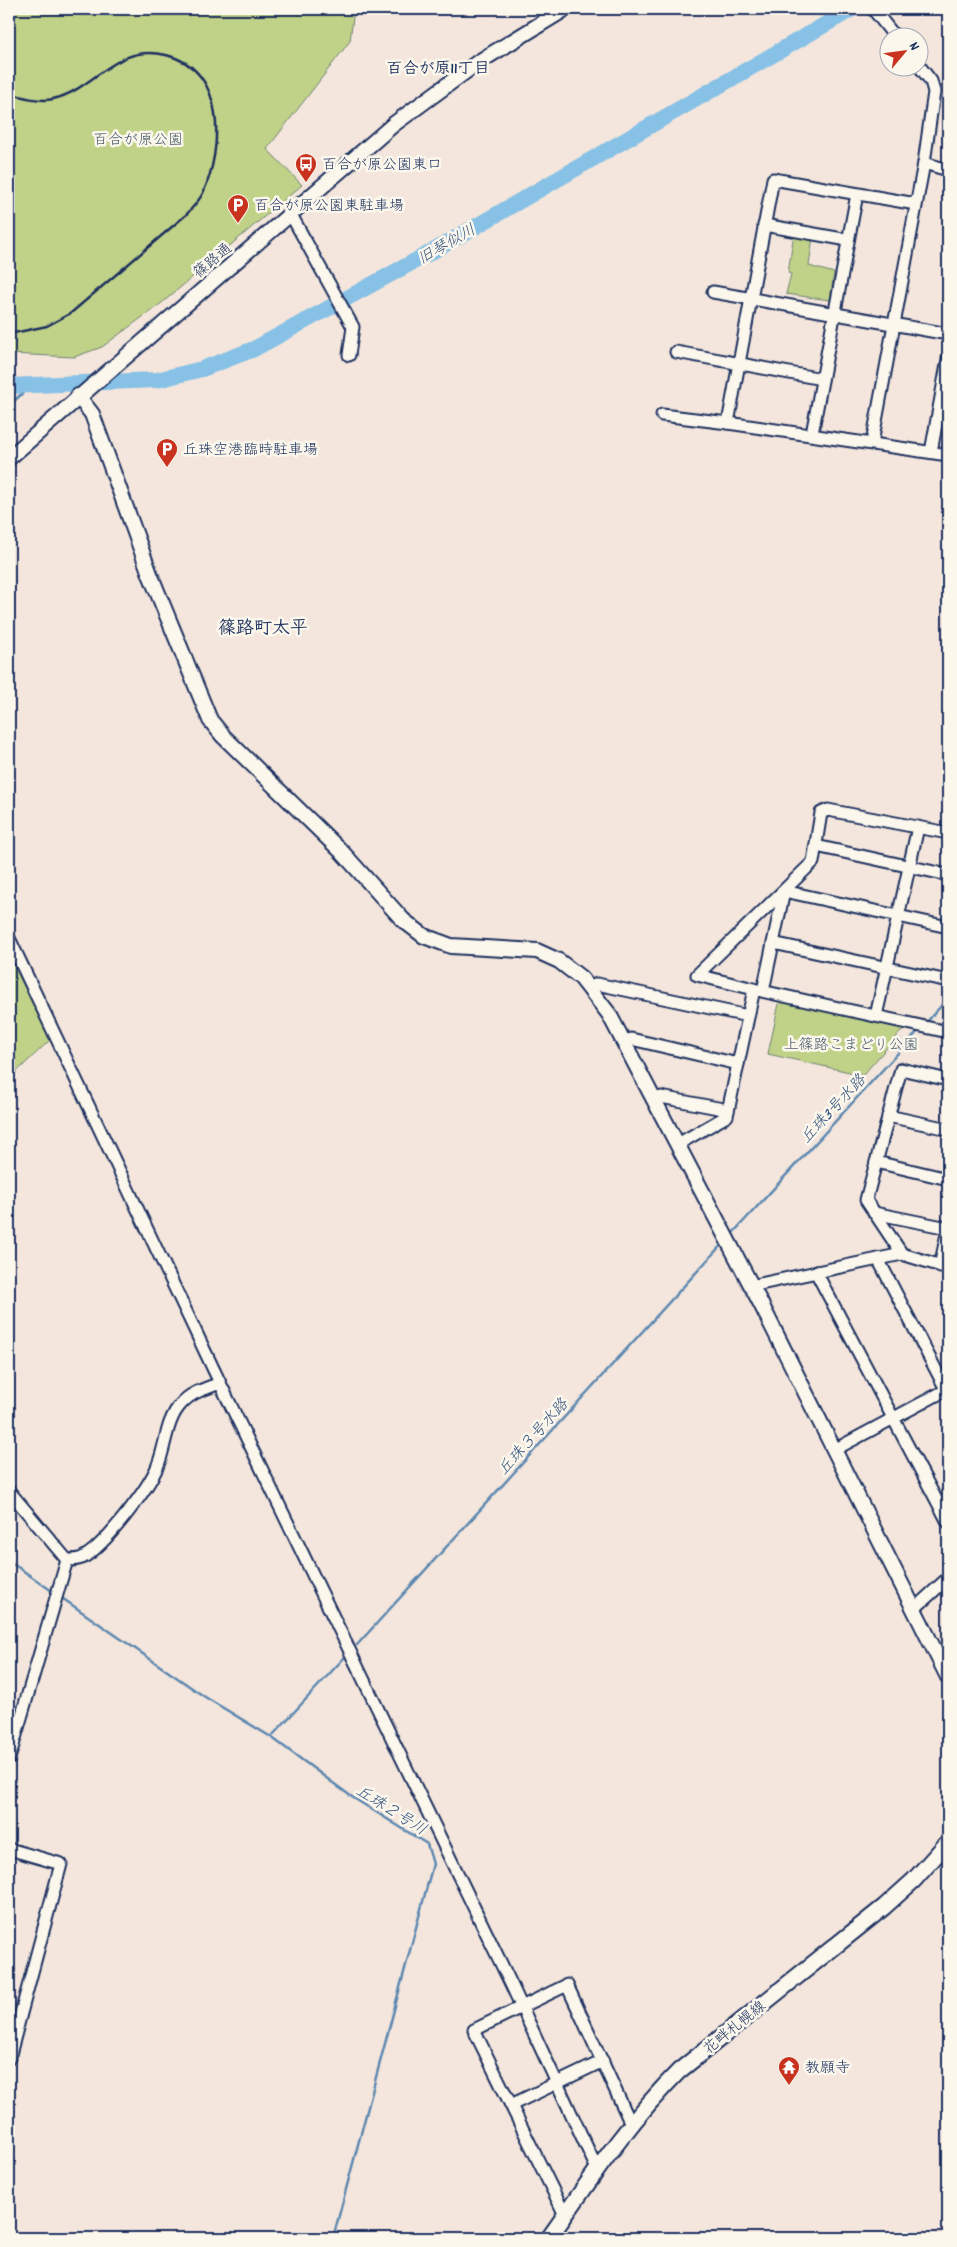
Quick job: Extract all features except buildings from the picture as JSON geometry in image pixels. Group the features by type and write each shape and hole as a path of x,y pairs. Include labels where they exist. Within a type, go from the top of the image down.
{"main road":[{"name":"花畔札幌線","path":"549,2238 631,2124 651,2099 679,2071 884,1906 914,1880 948,1842"}],"street":[{"name":"篠路通","path":"9,458 145,338 394,124 454,79 565,9"},
{"path":"873,9 888,28"},
{"path":"872,442 924,163 934,92 929,78"},
{"path":"924,163 948,170"},
{"path":"728,423 773,179 916,204"},
{"path":"812,434 833,313 857,194"},
{"path":"290,213 354,327 350,355"},
{"path":"764,225 848,240"},
{"path":"713,292 948,334"},
{"path":"676,352 822,379"},
{"path":"931,452 945,395 948,359"},
{"path":"80,395 92,414 150,574 210,720 223,736 342,852 403,920 424,936 451,946 537,951 559,961 590,989 610,1014 751,1286 948,1677"},
{"path":"662,415 872,442 948,454"},
{"path":"948,833 828,810 821,813 813,862 697,974 758,990 948,1032"},
{"path":"876,1016 918,827"},
{"path":"816,846 948,875"},
{"path":"784,891 948,927"},
{"path":"678,1144 726,1116 748,1016 773,943 784,891"},
{"path":"9,938 220,1383 522,2006 597,2169"},
{"path":"773,943 948,981"},
{"path":"590,989 596,984 748,1016"},
{"path":"624,1042 631,1039 738,1064"},
{"path":"902,1254 866,1200 888,1116 901,1069 948,1080"},
{"path":"654,1100 661,1096 728,1110"},
{"path":"888,1116 948,1130"},
{"path":"876,1162 948,1179"},
{"path":"751,1286 902,1254 944,1267 948,1228 874,1213"},
{"path":"834,1450 948,1391 878,1259"},
{"path":"816,1272 948,1522"},
{"path":"67,1560 80,1559 99,1546 142,1492 158,1465 168,1429 179,1406 190,1394 220,1383"},
{"path":"9,1491 67,1560"},
{"path":"9,1758 55,1594 67,1560"},
{"path":"914,1609 948,1578"},
{"path":"9,1849 61,1864 9,2058"},
{"path":"565,2215 474,2030 567,1985 631,2124"},
{"path":"511,2105 603,2061"}],"green space":[{"name":"百合が原公園","path":"9,9 354,9 350,41 267,149 302,185 163,302 102,347 74,357 9,354"},
{"path":"794,233 813,236 809,266 834,273 830,300 786,294 791,274 788,273"},
{"path":"9,955 50,1040 9,1079"},
{"name":"上篠路こまどり公園","path":"780,999 905,1027 863,1075 768,1054"}],"waterway":[{"name":"旧琴似川","path":"9,386 157,380 202,369 254,349 435,250 852,9"},
{"path":"9,406 33,383"},
{"name":"丘珠3号水路","path":"926,1023 948,998"},
{"name":"丘珠3号水路","path":"732,1234 920,1029"},
{"name":"丘珠３号水路","path":"357,1645 723,1243"},
{"name":"丘珠２号川","path":"9,1561 55,1593"},
{"name":"丘珠２号川","path":"59,1596 205,1697 271,1737 352,1797 427,1844 433,1864 333,2238"},
{"name":"丘珠３号水路","path":"271,1737 344,1658"}],"railway":[{"path":"9,93 36,99 53,99 68,94 119,61 132,55 148,53 166,55 186,63 200,76 210,93 215,113 216,134 210,175 203,193 187,214 71,313 47,326 9,334"}],"place":[{"name":"百合が原公園東口","path":"306,183"},
{"name":"百合が原公園東駐車場","path":"238,224"},
{"name":"丘珠空港臨時駐車場","path":"167,468"},
{"name":"教願寺","path":"789,2086"}],"district":[{"name":"百合が原11丁目","path":"438,67"},
{"name":"篠路町太平","path":"263,627"}]}
